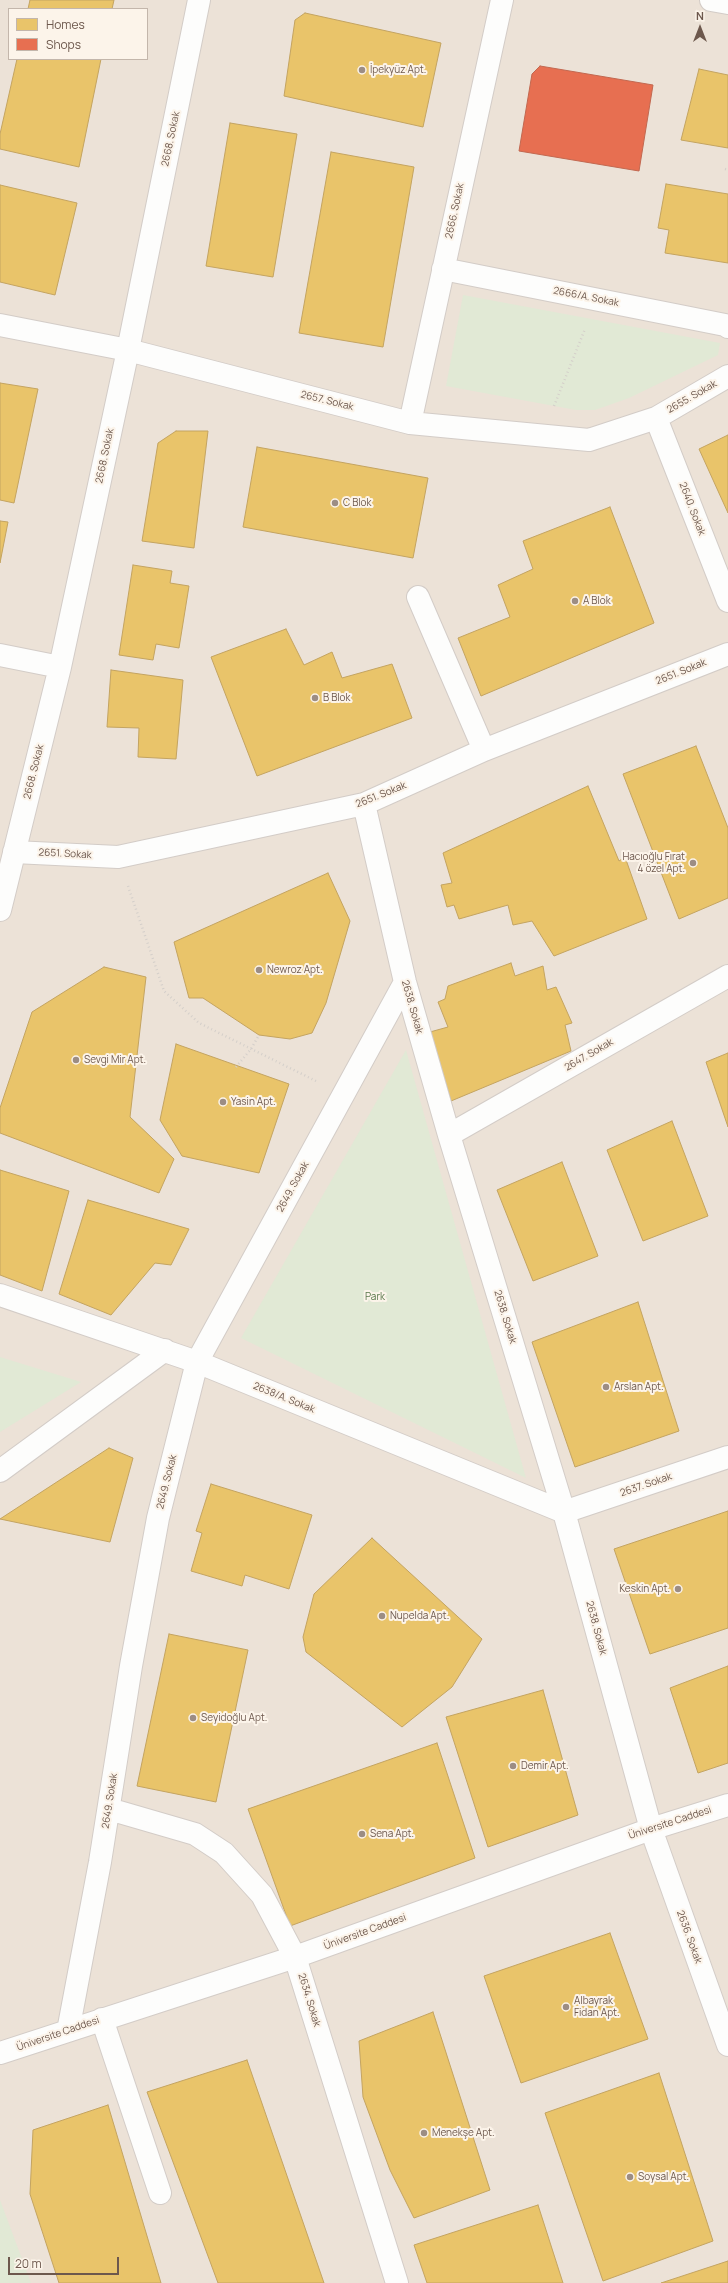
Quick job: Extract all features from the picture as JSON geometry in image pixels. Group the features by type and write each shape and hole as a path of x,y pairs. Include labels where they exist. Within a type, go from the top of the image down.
{"street":[{"name":"2668. Sokak","path":"0,910 60,667 128,350 199,0"},
{"name":"2666. Sokak","path":"410,423 502,0"},
{"path":"711,0 728,3"},
{"name":"2666/A. Sokak","path":"443,269 725,325 728,327"},
{"name":"2657. Sokak","path":"0,325 128,350 410,423 589,440 656,418"},
{"name":"2655. Sokak","path":"656,418 728,376"},
{"name":"2640. Sokak","path":"656,418 728,600"},
{"path":"418,598 484,750"},
{"name":"2651. Sokak","path":"14,852 118,857 364,804 484,750 728,654"},
{"path":"0,655 60,667"},
{"name":"2638. Sokak","path":"364,804 405,982 449,1135 564,1512 650,1829"},
{"name":"2647. Sokak","path":"449,1135 728,976"},
{"name":"2649. Sokak","path":"68,2031 109,1809 130,1666 158,1518 197,1362 405,982"},
{"name":"2638/A. Sokak","path":"0,1295 197,1362 564,1512"},
{"path":"0,1471 165,1350"},
{"name":"2637. Sokak","path":"564,1512 728,1457"},
{"name":"Üniversite Caddesi","path":"0,2053 295,1957 650,1829 728,1805"},
{"name":"2634. Sokak","path":"109,1809 195,1834 224,1853 262,1895 295,1957 397,2283"},
{"name":"2636. Sokak","path":"650,1829 728,2045"},
{"path":"102,2019 160,2193"}],"path":[{"path":"542,436 596,300"},
{"path":"118,857 164,991 199,1023 344,1094"},
{"path":"236,1067 251,1049 259,1035"}],"shaded area":[{"path":"0,0 728,0 728,2283 0,2283"}],"green space":[{"path":"463,295 720,343 718,355 629,398 595,410 576,410 446,386"},
{"name":"Park","path":"406,1050 526,1478 241,1338"},
{"path":"0,1357 81,1382 0,1432"},
{"path":"0,2200 31,2283 0,2283"}],"building: Homes":[{"path":"30,0 114,0 112,8 28,8"},
{"name":"İpekyüz Apt.","path":"305,13 441,43 423,127 284,96 295,20"},
{"path":"17,60 101,60 79,167 0,149 0,134"},
{"path":"699,69 728,75 728,148 681,140"},
{"path":"230,123 297,134 273,277 206,266"},
{"path":"331,152 414,167 383,347 299,333"},
{"path":"666,184 728,194 728,263 665,253 669,230 658,228"},
{"path":"0,185 77,203 55,295 0,282"},
{"path":"0,383 38,389 14,503 0,500"},
{"path":"176,431 208,431 194,548 142,541 158,443"},
{"path":"728,435 728,513 699,449"},
{"name":"C Blok","path":"257,447 428,478 413,558 243,527"},
{"name":"A Blok","path":"610,507 654,623 481,696 458,638 510,617 498,585 533,569 523,541"},
{"path":"0,521 8,522 0,563"},
{"path":"133,565 172,571 170,583 189,586 179,648 156,644 153,660 119,655"},
{"name":"B Blok","path":"286,629 304,665 332,652 342,678 392,664 412,718 257,776 211,657"},
{"path":"111,670 183,680 176,759 138,757 139,728 107,727"},
{"name":"Hacıoğlu Fırat 4 özel Apt.","path":"696,746 728,828 728,898 679,919 623,774"},
{"path":"588,786 619,861 625,857 647,919 554,956 532,921 513,925 508,905 459,919 454,905 447,907 441,885 452,883 443,853"},
{"name":"Newroz Apt.","path":"328,873 350,921 326,1003 312,1033 290,1039 259,1035 203,998 189,998 174,942"},
{"path":"511,963 515,976 543,966 547,990 556,987 572,1023 565,1025 571,1051 451,1101 430,1032 448,1027 438,1002 445,999 448,986"},
{"name":"Sevgi Mir Apt.","path":"104,967 146,977 130,1117 174,1159 159,1193 0,1133 0,1108 32,1012"},
{"name":"Yasin Apt.","path":"176,1044 289,1084 259,1173 182,1156 160,1120"},
{"path":"728,1053 728,1127 706,1062"},
{"path":"672,1121 708,1216 643,1241 607,1150"},
{"path":"562,1162 598,1256 533,1281 497,1190"},
{"path":"0,1170 69,1191 42,1291 0,1275"},
{"path":"88,1200 189,1229 171,1265 155,1263 111,1315 59,1294"},
{"name":"Arslan Apt.","path":"638,1302 679,1431 575,1467 532,1342"},
{"path":"109,1448 133,1458 110,1542 0,1519"},
{"path":"211,1484 312,1515 289,1589 245,1575 242,1586 191,1571 202,1533 196,1531"},
{"name":"Keskin Apt.","path":"728,1511 728,1628 650,1654 614,1549"},
{"name":"Nupelda Apt.","path":"372,1538 482,1639 452,1687 402,1727 306,1652 303,1637 314,1594"},
{"name":"Seyidoğlu Apt.","path":"169,1634 248,1650 216,1802 137,1786"},
{"path":"728,1666 728,1763 698,1773 670,1688"},
{"name":"Demir Apt.","path":"543,1690 578,1815 488,1847 446,1717"},
{"name":"Sena Apt.","path":"437,1743 475,1858 290,1926 248,1809"},
{"name":"Albayrak Fidan Apt.","path":"610,1933 648,2039 521,2083 484,1976"},
{"name":"Menekşe Apt.","path":"433,2012 490,2190 414,2218 390,2170 363,2097 359,2041"},
{"path":"247,2060 324,2283 218,2283 147,2092"},
{"name":"Soysal Apt.","path":"659,2073 713,2241 603,2281 545,2113"},
{"path":"108,2105 161,2283 59,2283 30,2194 33,2130"},
{"path":"538,2205 563,2283 427,2283 414,2245"},
{"path":"728,2261 728,2283 661,2283"}],"building: Shops":[{"path":"540,66 653,85 639,171 519,151 532,74"}],"place":[{"name":"İpekyüz Apt.","path":"362,70"},
{"name":"C Blok","path":"335,503"},
{"name":"A Blok","path":"575,601"},
{"name":"B Blok","path":"315,698"},
{"name":"Hacıoğlu Fırat 4 özel Apt.","path":"693,863"},
{"name":"Newroz Apt.","path":"259,970"},
{"name":"Sevgi Mir Apt.","path":"76,1060"},
{"name":"Yasin Apt.","path":"223,1102"},
{"name":"Arslan Apt.","path":"606,1387"},
{"name":"Keskin Apt.","path":"678,1589"},
{"name":"Nupelda Apt.","path":"382,1616"},
{"name":"Seyidoğlu Apt.","path":"193,1718"},
{"name":"Demir Apt.","path":"513,1766"},
{"name":"Sena Apt.","path":"362,1834"},
{"name":"Albayrak Fidan Apt.","path":"566,2007"},
{"name":"Menekşe Apt.","path":"424,2133"},
{"name":"Soysal Apt.","path":"630,2177"}]}
